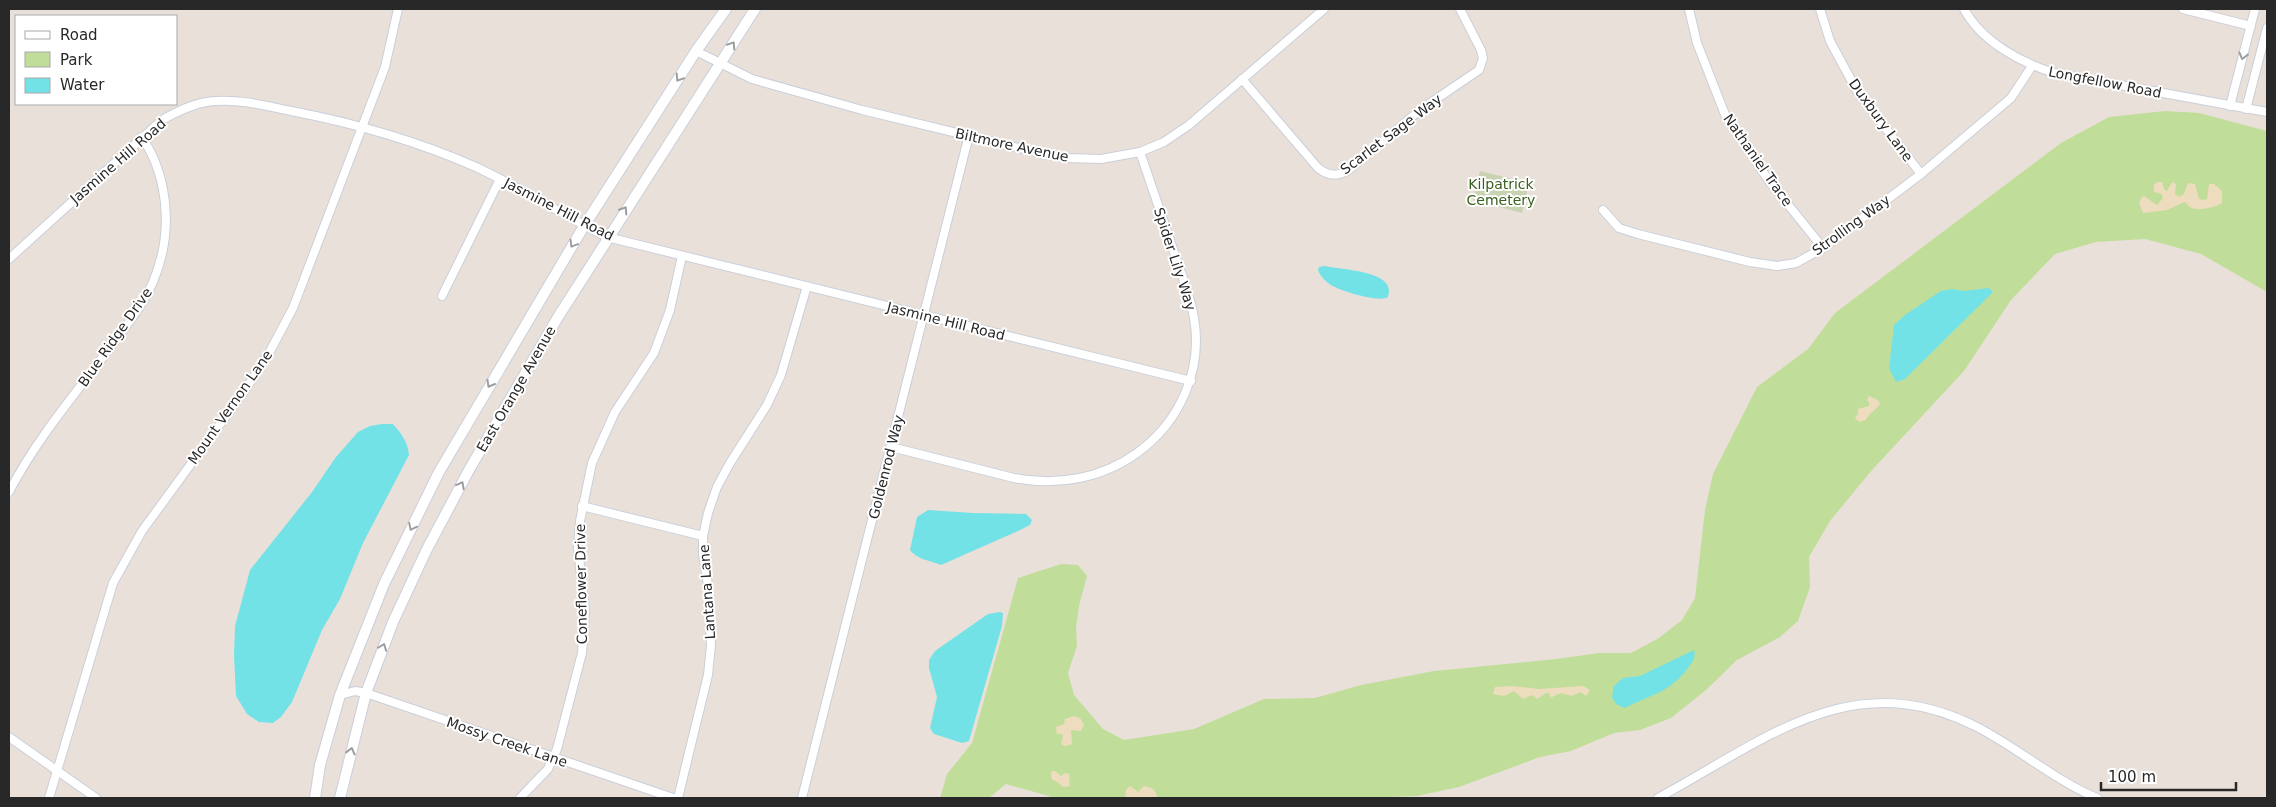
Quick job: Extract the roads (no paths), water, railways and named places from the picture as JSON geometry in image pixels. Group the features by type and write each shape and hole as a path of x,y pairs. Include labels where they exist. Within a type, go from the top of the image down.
{"street":[{"name":"Mount Vernon Lane","path":"50,798 107,598 113,583 142,531 246,390 281,332 301,291 385,67 398,9"},
{"name":"East Orange Avenue","path":"315,798 320,766 340,695 384,584 439,472 584,226 696,51 726,9"},
{"name":"East Orange Avenue","path":"340,798 366,693 393,622 426,551 469,470 607,237 755,9"},
{"name":"Biltmore Avenue","path":"696,51 752,79 862,110 1068,158 1100,159 1140,152 1176,135 1324,9"},
{"name":"Scarlet Sage Way","path":"1242,79 1318,168 1326,174 1338,176 1351,168 1427,104 1479,70 1483,58 1481,50 1460,9"},
{"name":"Nathaniel Trace","path":"1689,9 1697,43 1726,117 1770,181 1823,248"},
{"name":"Duxbury Lane","path":"1820,9 1830,41 1857,90 1921,174"},
{"name":"Longfellow Road","path":"1964,9 1981,31 1992,41 2032,66 2054,73 2267,112"},
{"path":"2183,9 2251,26"},
{"path":"2230,106 2255,9"},
{"path":"2246,109 2266,39 2267,28"},
{"name":"Strolling Way","path":"1603,210 1619,228 1750,262 1777,266 1796,263 1823,248 1921,174 2011,98 2032,66"},
{"name":"Jasmine Hill Road","path":"9,259 141,137 172,114 192,106 214,101 252,104 362,127 447,155 500,178 607,237 1191,381"},
{"name":"Goldenrod Way","path":"802,798 968,135"},
{"name":"Blue Ridge Drive","path":"9,492 30,454 141,305 156,276 164,245 166,226 164,197 154,159 141,137"},
{"name":"Spider Lily Way","path":"891,447 1033,481 1056,481 1091,476 1107,471 1129,459 1156,437 1178,410 1191,381 1196,353 1194,317 1140,152"},
{"path":"442,296 500,178"},
{"name":"Coneflower Drive","path":"520,798 548,769 553,758 582,653 584,611 578,548 582,506 592,463 601,439 630,387 654,353 663,331 682,256"},
{"name":"Lantana Lane","path":"678,798 708,675 711,646 703,536 717,487 730,462 767,405 781,375 806,286"},
{"path":"582,506 703,536"},
{"name":"Mossy Creek Lane","path":"340,695 355,691 366,693 673,798"},
{"path":"1658,798 1797,721 1845,706 1878,703 1920,707 1965,721 2062,780 2097,798"},
{"path":"9,736 96,798"}],"water":[{"path":"1325,266 1354,270 1376,276 1384,281 1389,288 1388,297 1369,297 1351,293 1331,285 1321,276 1318,270 1319,267"},
{"path":"1989,288 1993,292 1905,379 1896,382 1889,368 1894,325 1905,315 1941,291"},
{"path":"393,424 404,438 409,455 363,543 340,599 322,630 292,702 281,717 273,723 259,722 247,714 236,696 235,626 250,570 312,492 336,457 358,432 370,426"},
{"path":"928,510 1026,514 1032,520 1030,525 1020,530 941,565 920,558 910,550 917,517"},
{"path":"1003,613 1002,626 969,741 962,743 934,734 930,728 937,697 929,668 929,660 935,651 988,614"},
{"path":"1694,650 1693,661 1690,666 1667,688 1625,708 1616,704 1612,697 1614,686 1623,678 1640,676"}],"park label":[{"name":"Kilpatrick Cemetery","path":"1501,192"}]}
